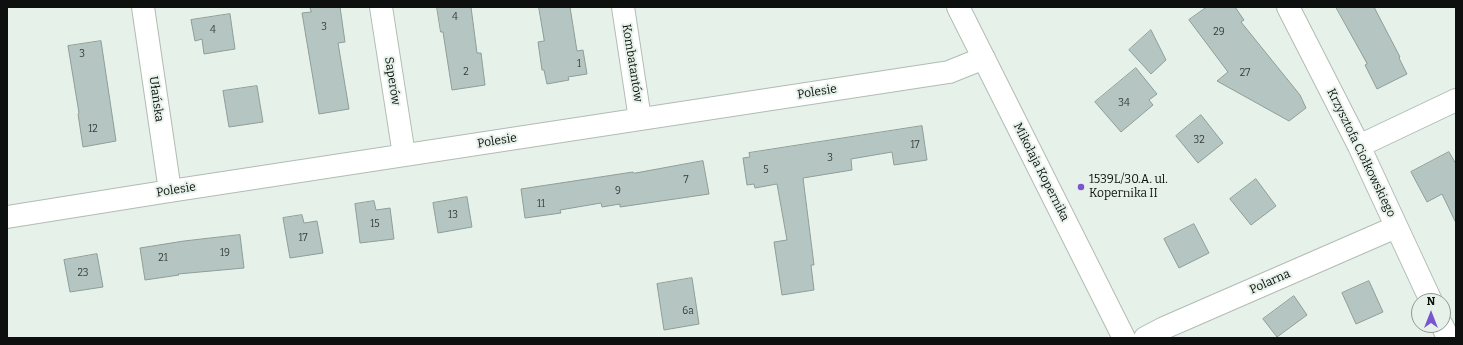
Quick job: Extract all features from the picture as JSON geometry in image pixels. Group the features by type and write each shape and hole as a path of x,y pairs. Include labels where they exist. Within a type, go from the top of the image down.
{"street":[{"name":"Ułańska","path":"142,7 170,191"},
{"name":"Saperów","path":"381,7 404,155"},
{"name":"Kombatantów","path":"623,7 640,119"},
{"name":"Mikołaja Kopernika","path":"958,7 1124,338"},
{"name":"Krzysztofa Ciołkowskiego","path":"1288,7 1359,146 1427,293"},
{"name":"Polesie","path":"7,217 949,72 984,58"},
{"path":"1359,146 1456,100"},
{"name":"Polarna","path":"1145,338 1164,328 1396,227"}],"building":[{"path":"310,7 340,7 345,42 338,43 349,109 319,114 302,13 311,12"},
{"path":"437,7 471,7 477,53 481,53 485,85 452,90 443,32 441,32"},
{"path":"539,7 570,7 577,51 583,50 587,74 568,77 569,80 547,84 544,70 542,70 538,42 544,41"},
{"path":"1207,7 1235,7 1244,20 1241,22 1300,95 1306,108 1289,121 1217,81 1228,72 1189,20"},
{"path":"1336,7 1374,7 1400,57 1399,58 1407,74 1377,89 1365,65 1367,64"},
{"path":"230,14 235,49 204,54 202,39 195,41 191,20"},
{"path":"1151,30 1166,60 1151,74 1129,50"},
{"path":"101,41 116,141 83,147 68,46"},
{"path":"1136,68 1157,94 1149,100 1153,105 1121,132 1095,102"},
{"path":"257,86 263,122 229,127 223,91"},
{"path":"1201,115 1223,143 1198,163 1176,136"},
{"path":"922,126 927,160 894,165 892,152 851,159 852,170 803,178 814,265 811,265 814,290 782,295 774,242 787,240 777,184 755,188 754,184 747,185 743,158 750,157 749,153"},
{"path":"1449,152 1456,164 1456,223 1442,194 1427,202 1411,172"},
{"path":"703,161 709,194 620,207 620,204 602,207 601,203 560,210 561,213 525,218 521,189 634,173"},
{"path":"1256,179 1276,206 1251,225 1230,199"},
{"path":"467,197 472,227 438,233 433,203"},
{"path":"374,201 376,210 390,208 394,239 360,243 355,204"},
{"path":"302,215 304,223 317,221 323,253 290,258 283,218"},
{"path":"1194,224 1209,253 1179,268 1164,239"},
{"path":"240,235 244,268 178,274 179,275 145,280 140,248 184,241"},
{"path":"97,254 103,287 70,292 64,260"},
{"path":"692,278 699,324 664,330 657,284"},
{"path":"1369,281 1383,312 1356,324 1342,293"},
{"path":"1294,296 1307,315 1277,337 1263,319"}],"place":[{"name":"1539L/30.A. ul. Kopernika II","path":"1081,187"}]}
